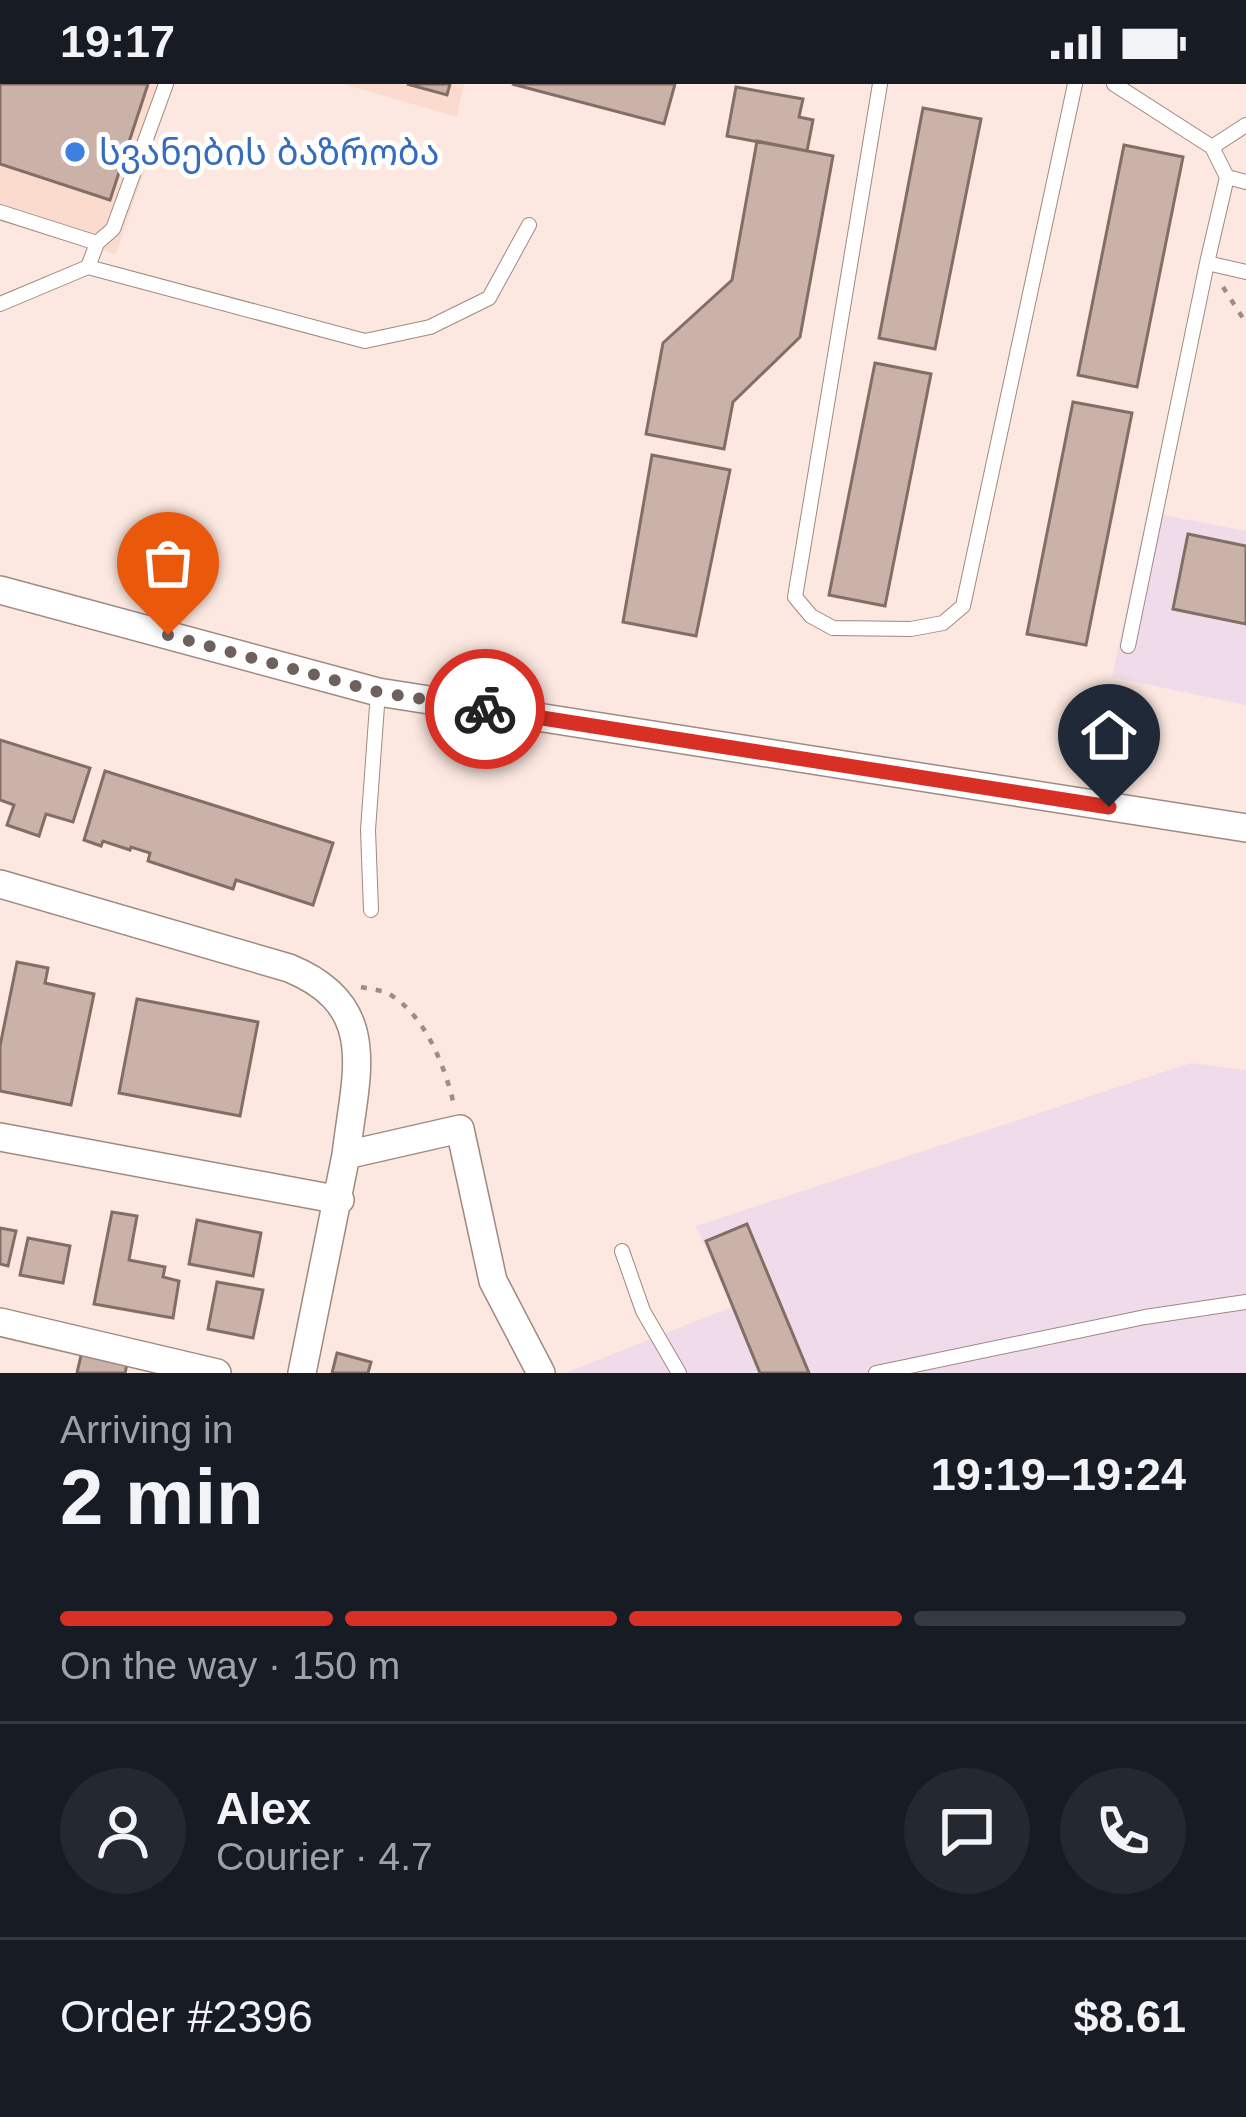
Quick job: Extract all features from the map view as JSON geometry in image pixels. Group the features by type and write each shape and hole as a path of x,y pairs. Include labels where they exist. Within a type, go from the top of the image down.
{"street":[{"path":"0,590 378,692 1246,828"},
{"path":"0,884 290,968 320,981 342,1007 358,1042 346,1155 302,1373"},
{"path":"346,1155 460,1130 493,1281 541,1373"},
{"path":"0,1137 340,1200"},
{"path":"0,1322 206,1371"}],"lane":[{"path":"88,267 97,242 113,229 166,84"},
{"path":"880,84 795,597 811,616 833,628 911,629 943,622 964,606 1075,84"},
{"path":"1114,84 1212,147 1227,177 1128,646"},
{"path":"1212,147 1246,125"},
{"path":"1227,177 1246,182"},
{"path":"0,212 97,242"},
{"path":"0,304 88,267 364,341 430,327 489,298 529,225"},
{"path":"1207,263 1246,272"},
{"path":"371,910 368,830 378,692"},
{"path":"622,1251 644,1311 679,1373"},
{"path":"876,1373 1145,1317 1246,1302"}],"path":[{"path":"1207,263 1246,322"},
{"path":"350,984 389,994 428,1034 447,1076 460,1130"}],"shaded area":[{"name":"სვანების ბაზრობა","path":"0,84 174,84 116,254 0,221"},
{"name":"სვანების ბაზრობა","path":"343,84 464,84 457,117"},
{"path":"1147,512 1246,531 1246,705 1112,677"},
{"path":"1191,1063 1246,1070 1246,1373 565,1373 732,1307 696,1226"}],"building":[{"path":"0,84 148,84 110,200 0,164"},
{"path":"407,84 450,84 447,95"},
{"path":"512,84 675,84 664,124"},
{"path":"736,87 803,99 799,117 813,120 807,151 727,136"},
{"path":"923,108 981,119 935,349 879,338"},
{"path":"757,141 833,156 800,337 733,402 724,449 646,434 663,343 732,280"},
{"path":"1124,145 1183,157 1137,387 1078,375"},
{"path":"875,363 931,374 885,606 829,595"},
{"path":"1073,402 1132,413 1086,645 1027,634"},
{"path":"652,455 730,470 696,636 623,622"},
{"path":"1188,534 1246,546 1246,624 1173,609"},
{"path":"0,740 90,768 73,822 46,814 39,836 7,825 14,805 0,800"},
{"path":"105,771 333,843 313,905 236,880 233,889 148,861 150,853 84,840"},
{"path":"17,962 48,968 45,983 94,994 71,1105 0,1091 0,1046"},
{"path":"137,999 258,1022 240,1116 119,1093"},
{"path":"112,1212 137,1216 129,1260 165,1267 163,1277 179,1281 173,1318 94,1304"},
{"path":"197,1220 261,1233 253,1276 189,1264"},
{"path":"747,1224 809,1373 760,1373 706,1241"},
{"path":"0,1228 16,1231 8,1266 0,1264"},
{"path":"28,1238 70,1246 63,1283 20,1275"},
{"path":"217,1282 263,1290 253,1338 208,1329"},
{"path":"82,1351 128,1360 125,1373 77,1373"},
{"path":"337,1353 371,1362 368,1373 332,1373"}],"way so far":[{"path":"168,635 378,692 485,709"}],"place":[{"name":"სვანების ბაზრობა","path":"75,152"}],"route":[{"path":"485,709 1109,807"}]}
